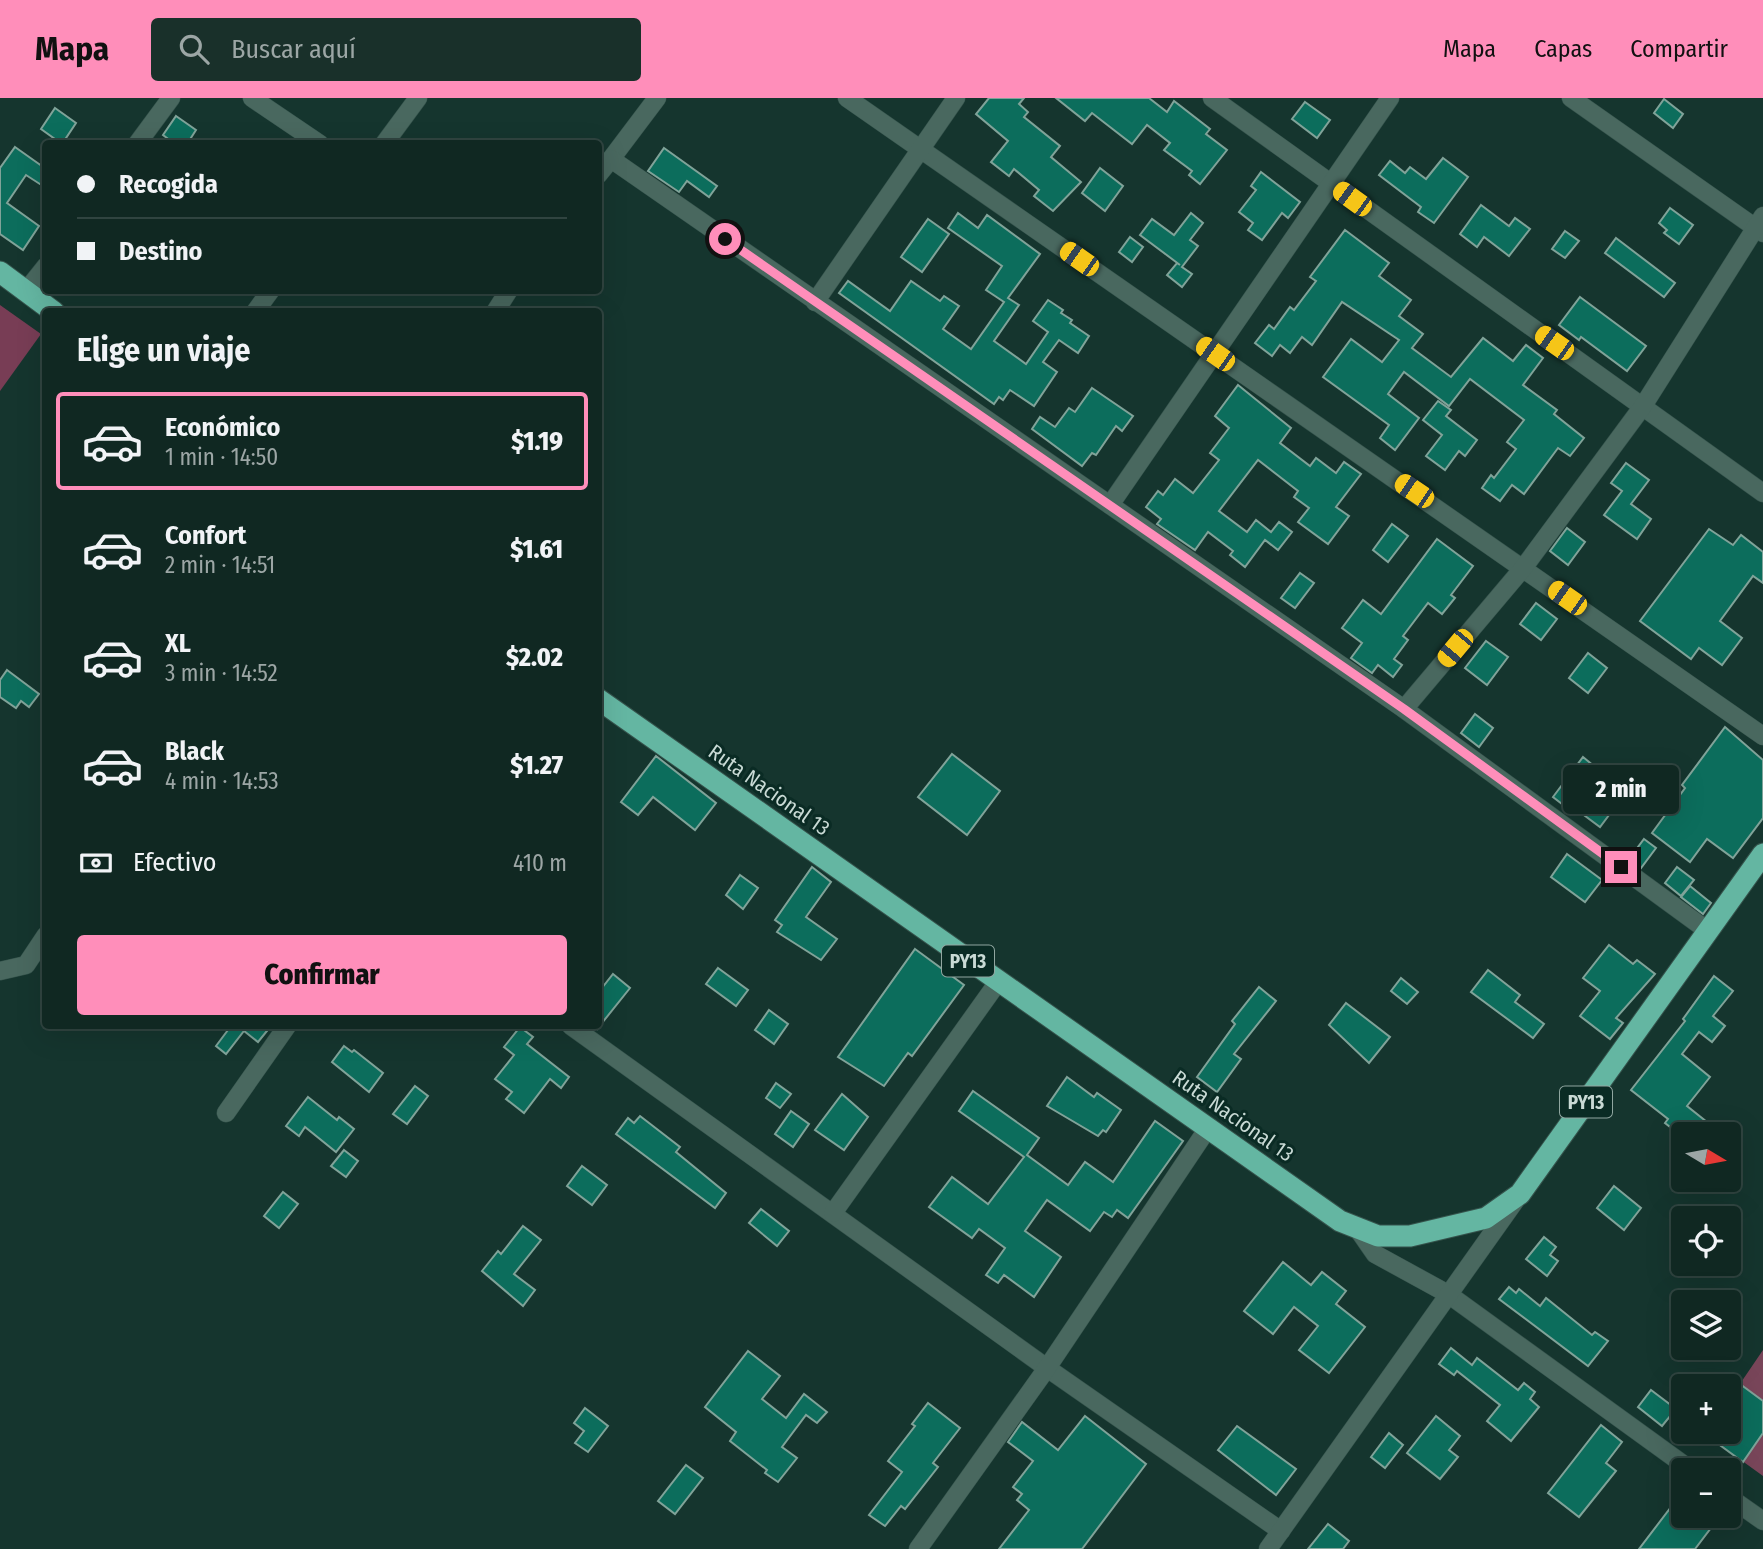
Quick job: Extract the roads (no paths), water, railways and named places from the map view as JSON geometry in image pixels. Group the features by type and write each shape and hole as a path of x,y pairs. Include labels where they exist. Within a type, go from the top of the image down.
{"highway":[{"path":"0,272 49,308"},
{"name":"Ruta Nacional 13","path":"602,702 1340,1221 1378,1236 1410,1236 1486,1218 1520,1194 1763,854"}],"street":[{"path":"140,140 171,98"},
{"path":"252,98 314,140"},
{"path":"387,140 418,98"},
{"path":"602,170 657,98"},
{"path":"847,98 1763,736"},
{"path":"815,302 956,98"},
{"path":"1212,98 1763,494"},
{"path":"1110,505 1390,98"},
{"path":"1404,709 1524,567 1643,406 1760,226 1571,98"},
{"path":"611,159 1404,709 1708,931"},
{"path":"26,291 42,270"},
{"path":"0,971 26,965 42,942"},
{"path":"833,1213 998,982"},
{"path":"226,1113 284,1029"},
{"path":"576,1029 1047,1368 1281,1531"},
{"path":"918,1549 1047,1368 1208,1128"},
{"path":"1268,1549 1520,1194"},
{"path":"1357,1228 1375,1254 1448,1294 1674,1458"},
{"path":"1741,1505 1763,1521"}]}
